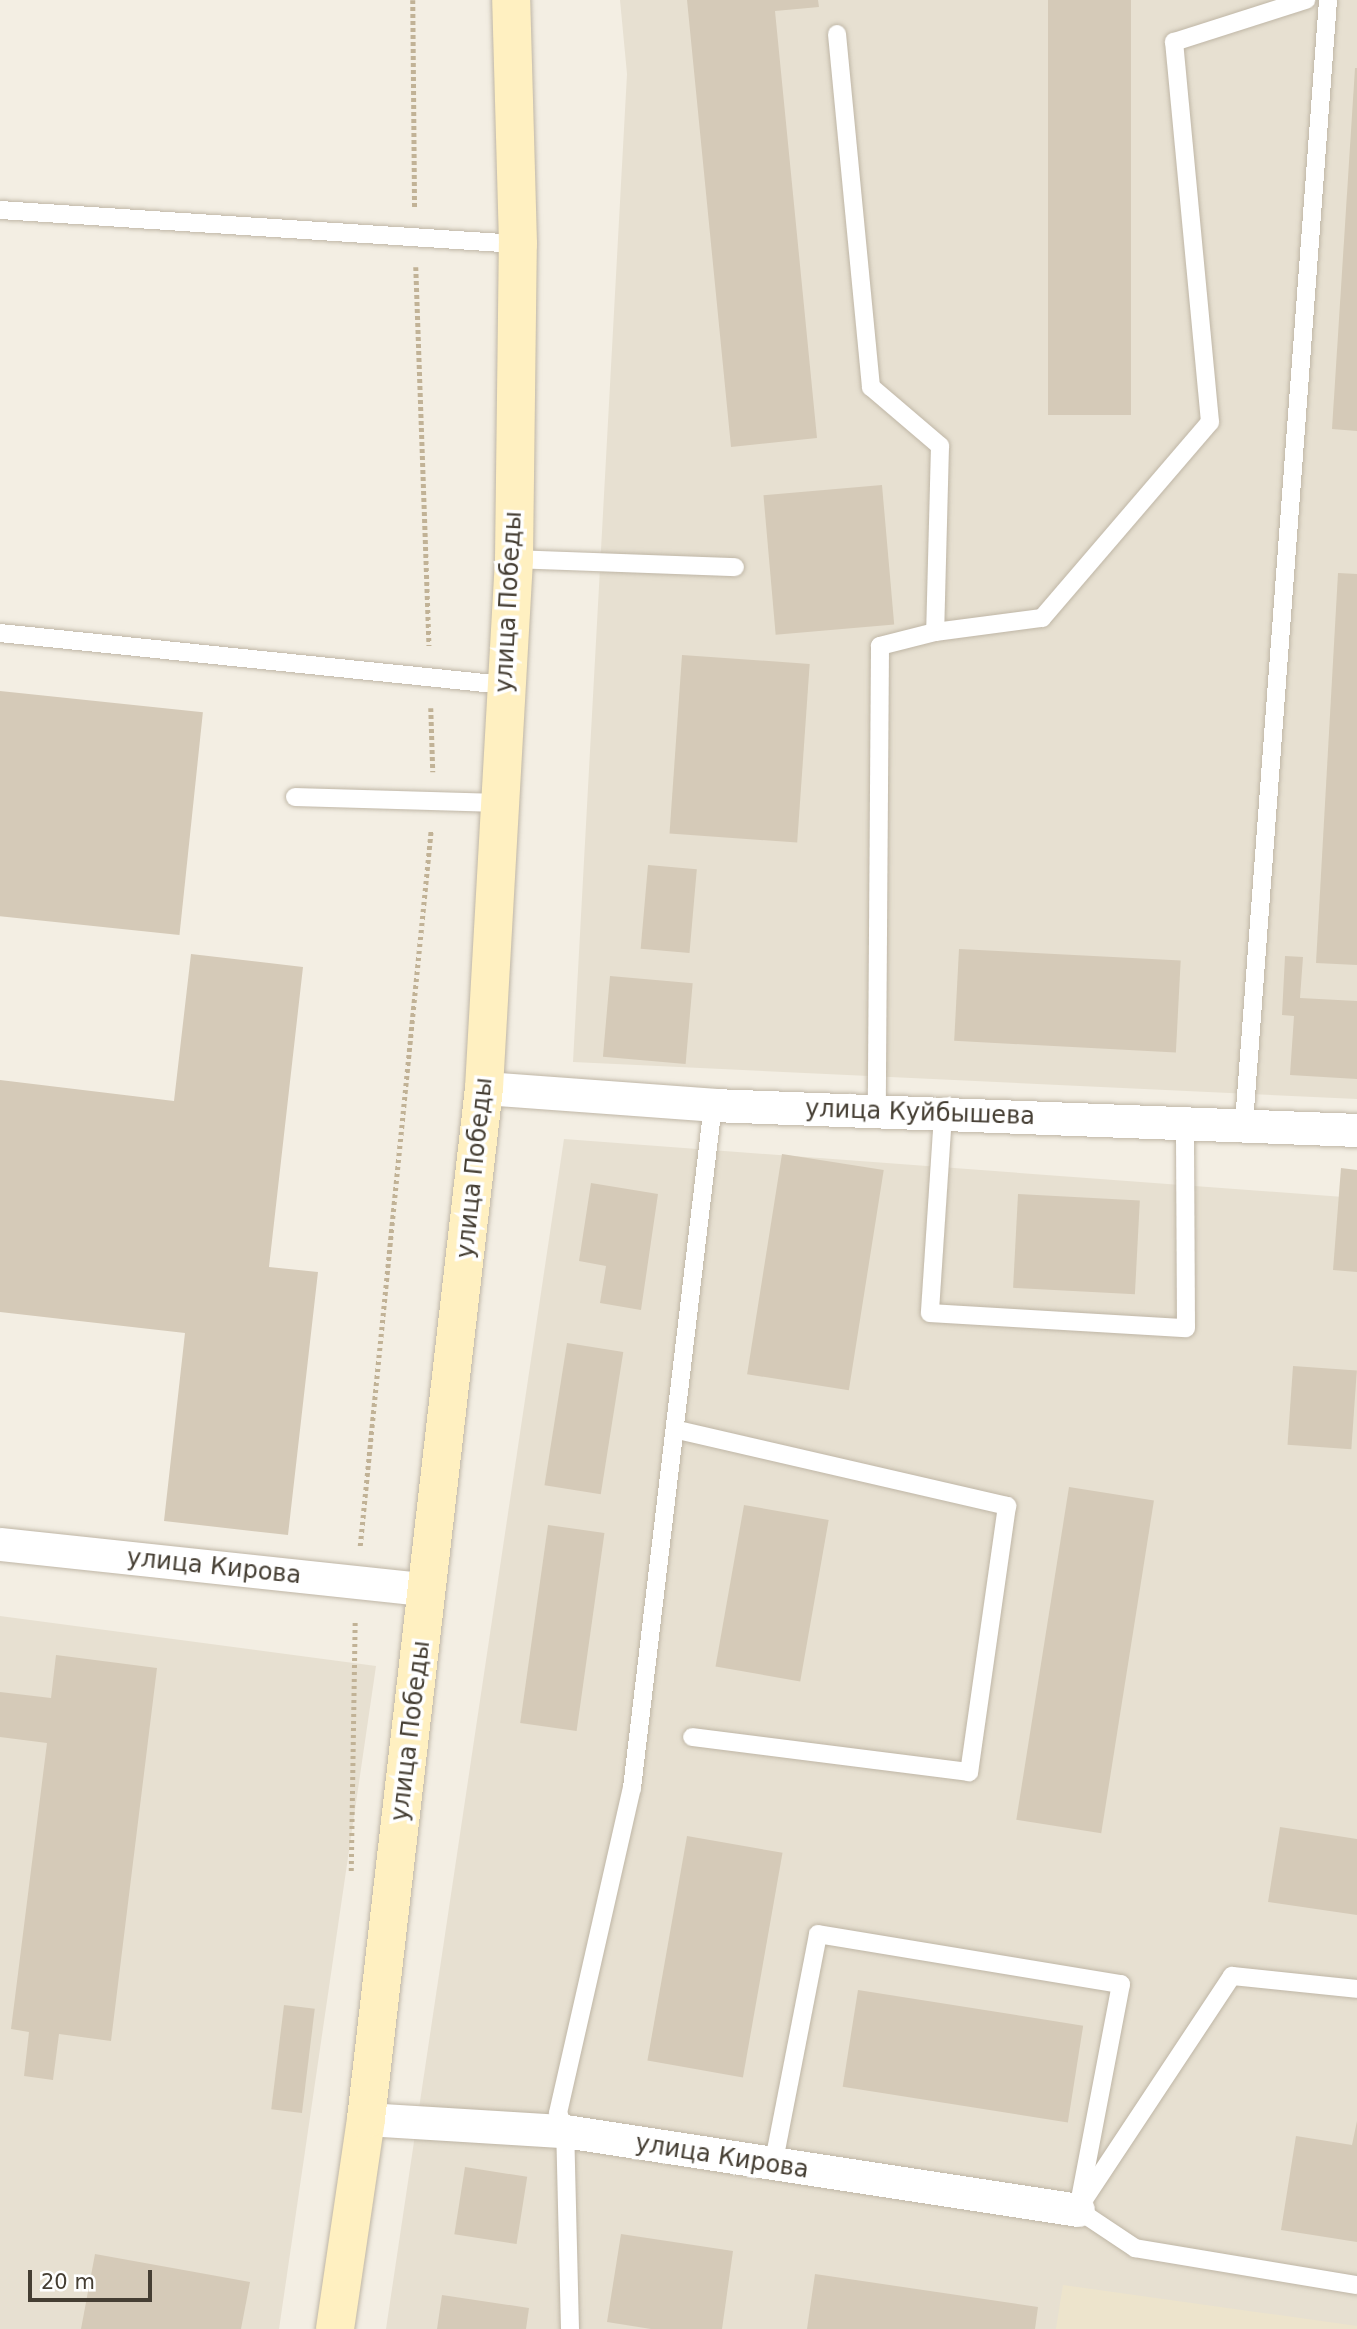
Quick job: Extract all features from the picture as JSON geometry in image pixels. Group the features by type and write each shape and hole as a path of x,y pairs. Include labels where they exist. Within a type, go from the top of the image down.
{"street":[{"name":"улица Победы","path":"335,2329 366,2119 484,1088 504,685 514,559 518,244 511,0"},
{"name":"улица Куйбышева","path":"484,1088 713,1105 877,1110 943,1115 1244,1123 1357,1130"},
{"name":"улица Кирова","path":"0,1544 428,1590"},
{"name":"улица Кирова","path":"366,2119 565,2131 773,2166 1077,2210"}],"lane":[{"path":"877,1110 880,646 935,632 1042,618 1210,422 1174,42 1306,0"},
{"path":"1244,1123 1328,0"},
{"path":"837,34 871,387 940,446 935,632"},
{"path":"0,210 518,244"},
{"path":"514,559 735,567"},
{"path":"0,633 504,685"},
{"path":"295,797 499,803"},
{"path":"570,2329 565,2131 558,2113 632,1788 678,1430 713,1105"},
{"path":"943,1115 930,1313 1186,1328 1185,1122"},
{"path":"678,1430 1007,1506 969,1772 692,1737"},
{"path":"773,2166 818,1934 1121,1983 1077,2210"},
{"path":"1077,2210 1232,1976 1357,1989"},
{"path":"1077,2210 1135,2248 1357,2285"}],"path":[{"path":"351,1874 356,1583 433,800 415,237 413,0"}],"shaded area":[{"path":"620,0 1357,0 1357,1099 573,1062 627,74"},
{"path":"564,1139 1357,1198 1357,2329 386,2329"},
{"path":"0,1616 376,1666 279,2329 0,2329"},
{"path":"1063,2285 1357,2326 1357,2329 1056,2329"}],"building":[{"path":"687,0 818,0 819,7 775,11 817,438 731,447"},
{"path":"1048,0 1131,0 1131,415 1048,415"},
{"path":"1357,68 1357,431 1332,429"},
{"path":"882,485 894,624 776,635 763,495"},
{"path":"1338,573 1357,574 1357,965 1316,963"},
{"path":"682,655 810,664 797,842 670,834"},
{"path":"0,691 203,712 179,935 0,916"},
{"path":"648,865 697,869 689,953 641,949"},
{"path":"959,949 1181,961 1176,1052 954,1041"},
{"path":"191,954 303,967 269,1267 318,1272 288,1535 164,1521 185,1333 0,1312 0,1080 174,1101"},
{"path":"1285,956 1303,957 1300,998 1357,1001 1357,1079 1290,1075 1294,1016 1282,1015"},
{"path":"610,976 693,983 686,1064 603,1057"},
{"path":"782,1154 884,1170 849,1390 747,1374"},
{"path":"1341,1168 1357,1170 1357,1272 1333,1270"},
{"path":"591,1183 658,1194 641,1310 600,1303 606,1266 579,1261"},
{"path":"1018,1194 1140,1200 1135,1294 1013,1288"},
{"path":"567,1343 623,1352 601,1494 544,1485"},
{"path":"1293,1366 1357,1370 1351,1449 1287,1445"},
{"path":"1069,1487 1154,1500 1101,1833 1016,1820"},
{"path":"744,1505 829,1520 800,1681 716,1667"},
{"path":"548,1525 604,1533 577,1731 520,1723"},
{"path":"56,1655 157,1668 111,2041 59,2034 53,2080 24,2076 29,2032 11,2029 47,1743 0,1737 0,1692 51,1698"},
{"path":"1280,1827 1357,1839 1357,1915 1268,1902"},
{"path":"687,1836 783,1853 743,2077 647,2061"},
{"path":"858,1990 1083,2026 1068,2122 843,2087"},
{"path":"284,2005 315,2009 302,2113 271,2109"},
{"path":"1357,2121 1357,2242 1281,2230 1296,2136 1352,2145"},
{"path":"465,2167 527,2177 517,2244 454,2234"},
{"path":"621,2234 733,2251 722,2329 651,2329 607,2322"},
{"path":"95,2254 250,2282 241,2329 81,2329"},
{"path":"815,2274 1038,2307 1035,2329 807,2329"},
{"path":"442,2295 529,2308 526,2329 437,2329"}]}
